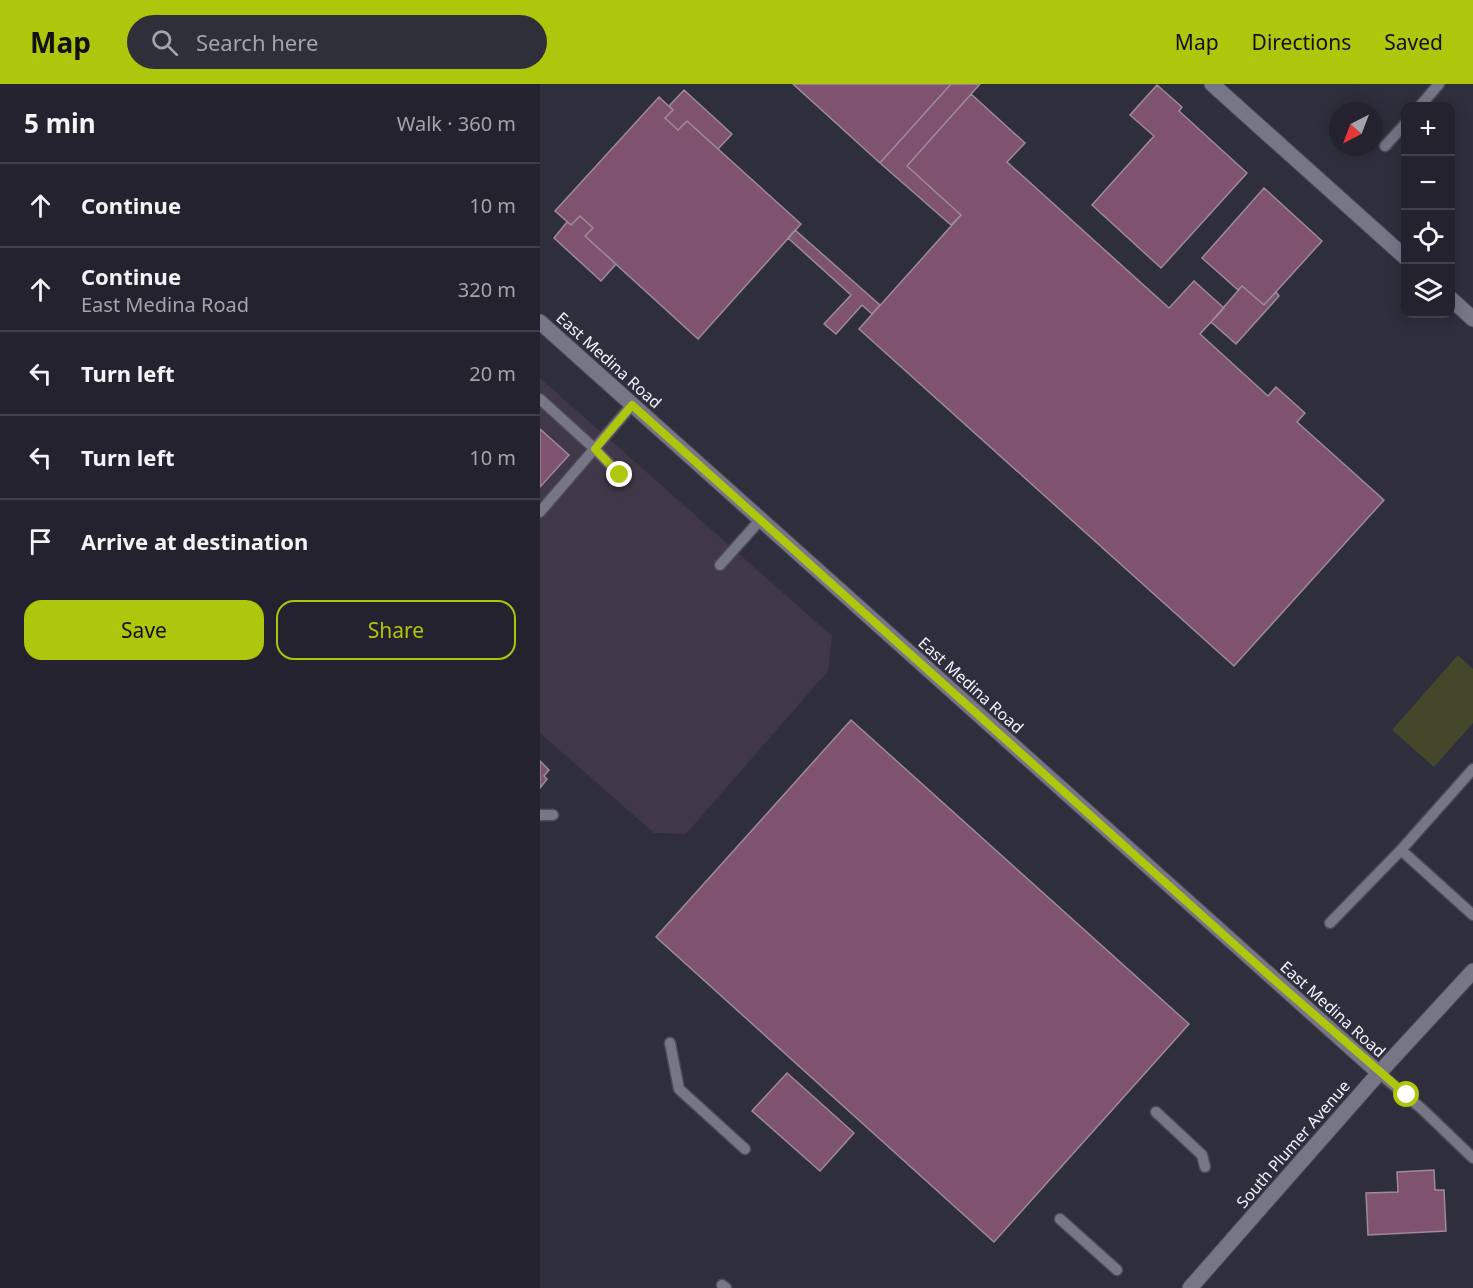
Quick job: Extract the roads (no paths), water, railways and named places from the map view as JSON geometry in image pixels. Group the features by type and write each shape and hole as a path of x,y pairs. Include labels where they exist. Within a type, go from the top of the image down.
{"street":[{"path":"1212,84 1401,254"},
{"path":"1455,303 1473,319"},
{"name":"East Medina Road","path":"540,322 1379,1073"},
{"name":"South Plumer Avenue","path":"1190,1288 1379,1073 1473,971"}],"lane":[{"path":"1423,102 1439,84"},
{"path":"1385,146 1401,128"},
{"path":"540,399 620,475"},
{"path":"540,512 632,405"},
{"path":"720,565 761,519"},
{"path":"1330,923 1401,850 1473,769"},
{"path":"540,815 553,815"},
{"path":"1401,850 1473,915"},
{"path":"670,1043 679,1089 745,1149"},
{"path":"1379,1073 1422,1108 1470,1152 1473,1158"},
{"path":"1156,1112 1202,1155 1205,1167"},
{"path":"1060,1219 1117,1270"}]}
